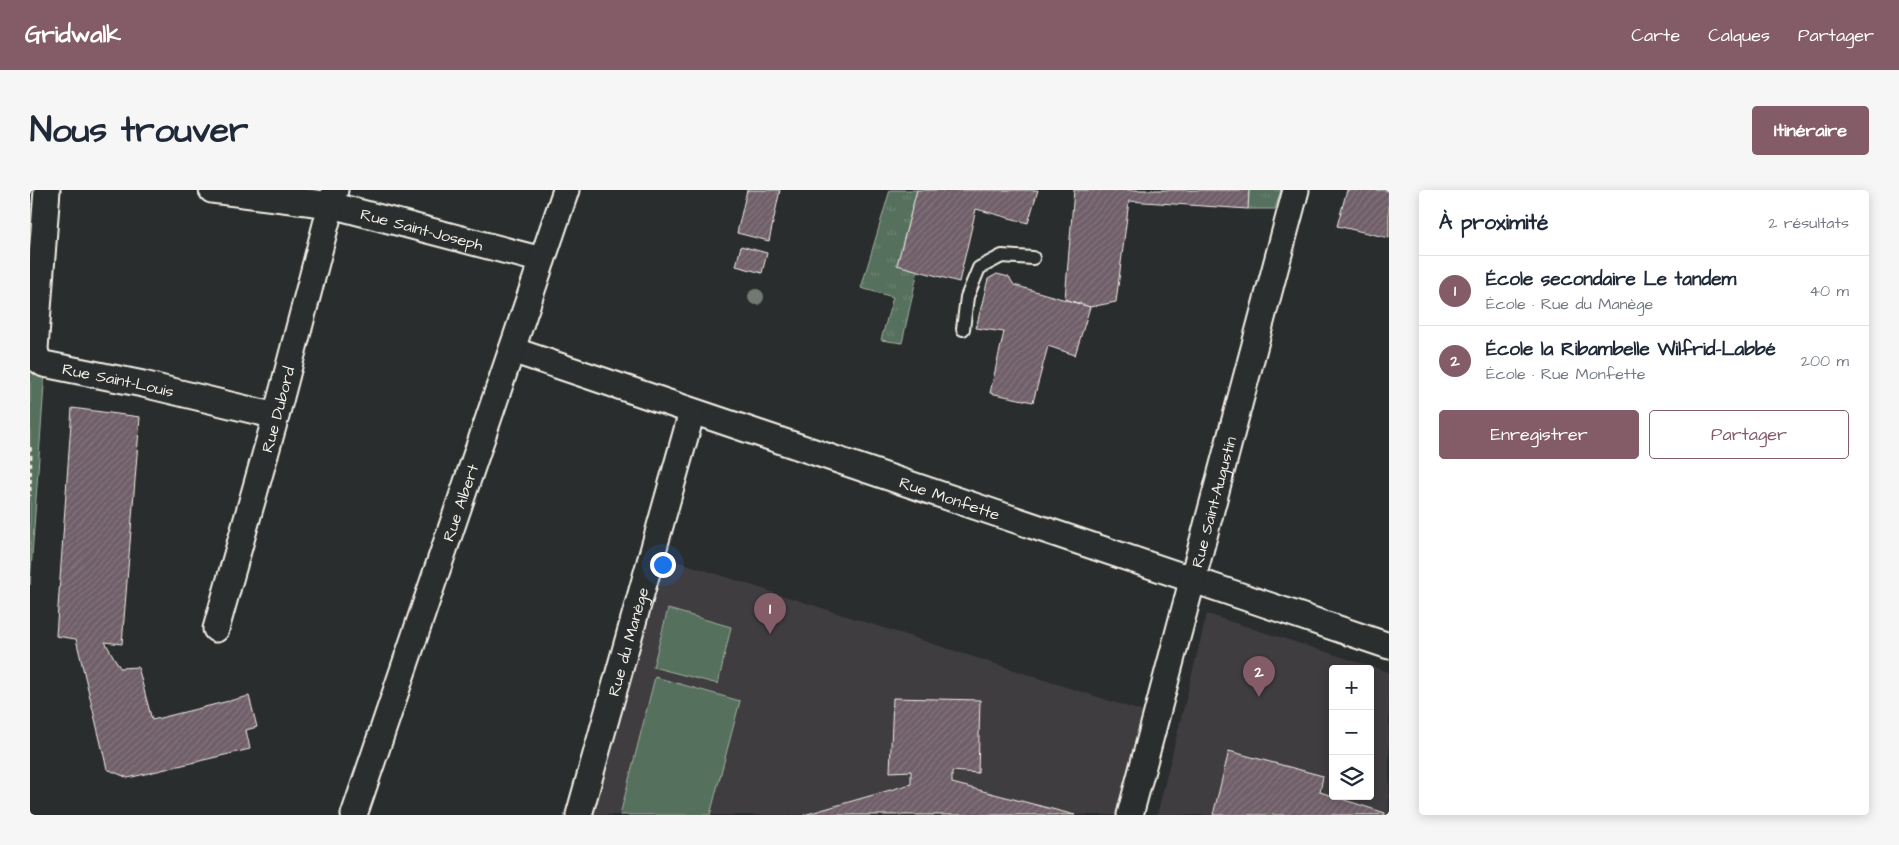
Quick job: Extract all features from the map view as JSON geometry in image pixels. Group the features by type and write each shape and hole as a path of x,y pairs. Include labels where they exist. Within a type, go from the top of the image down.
{"street":[{"name":"Rue Saint-Louis","path":"47,190 35,349 38,360 44,364 143,384 276,416"},
{"name":"Rue Saint-Joseph","path":"212,190 333,197 542,260"},
{"name":"Rue Albert","path":"354,815 566,190"},
{"name":"Rue Saint-Augustin","path":"1130,815 1296,190"},
{"name":"Rue Dubord","path":"216,629 276,416 333,197"},
{"name":"Rue Monfette","path":"512,350 1389,646"},
{"name":"Rue du Manège","path":"580,815 692,412"}],"lane":[{"path":"963,328 967,298 979,268 1002,256 1033,258"}],"path":[{"path":"30,447 30,496"}],"shaded area":[{"path":"658,555 1147,713 1121,815 589,815"},
{"path":"1207,614 1367,665 1329,665 1329,800 1374,800 1374,667 1389,672 1389,815 1157,815"}],"green space":[{"path":"890,190 917,190 897,264 918,270 902,343 881,340 893,297 861,288"},
{"path":"1249,190 1281,190 1275,209 1248,209"},
{"path":"30,368 45,371 30,585"},
{"path":"668,609 731,627 718,684 653,667"},
{"path":"655,677 740,701 710,815 620,815"}],"building":[{"path":"747,190 780,190 769,241 737,233"},
{"path":"917,190 1038,190 1028,223 976,209 959,282 897,265"},
{"path":"1074,190 1249,190 1248,209 1129,201 1116,302 1090,307 1065,299"},
{"path":"1347,190 1389,190 1389,238 1337,226"},
{"path":"741,246 767,253 762,273 736,266"},
{"path":"997,274 1009,277 1014,285 1090,307 1075,355 1048,346 1033,402 990,393 1004,332 976,328 988,279"},
{"path":"72,408 140,417 122,644 105,642 120,668 138,667 152,720 249,696 257,727 246,730 250,749 128,778 107,769 76,639 56,636"},
{"path":"893,698 980,700 978,773 952,771 952,783 1075,815 804,815 911,784 911,771 890,772"},
{"path":"1229,751 1323,776 1320,792 1329,795 1329,800 1345,800 1385,813 1385,815 1213,815"}],"place":[{"name":"École secondaire Le tandem","path":"770,634"},
{"name":"École la Ribambelle Wilfrid-Labbé","path":"1259,697"}]}
